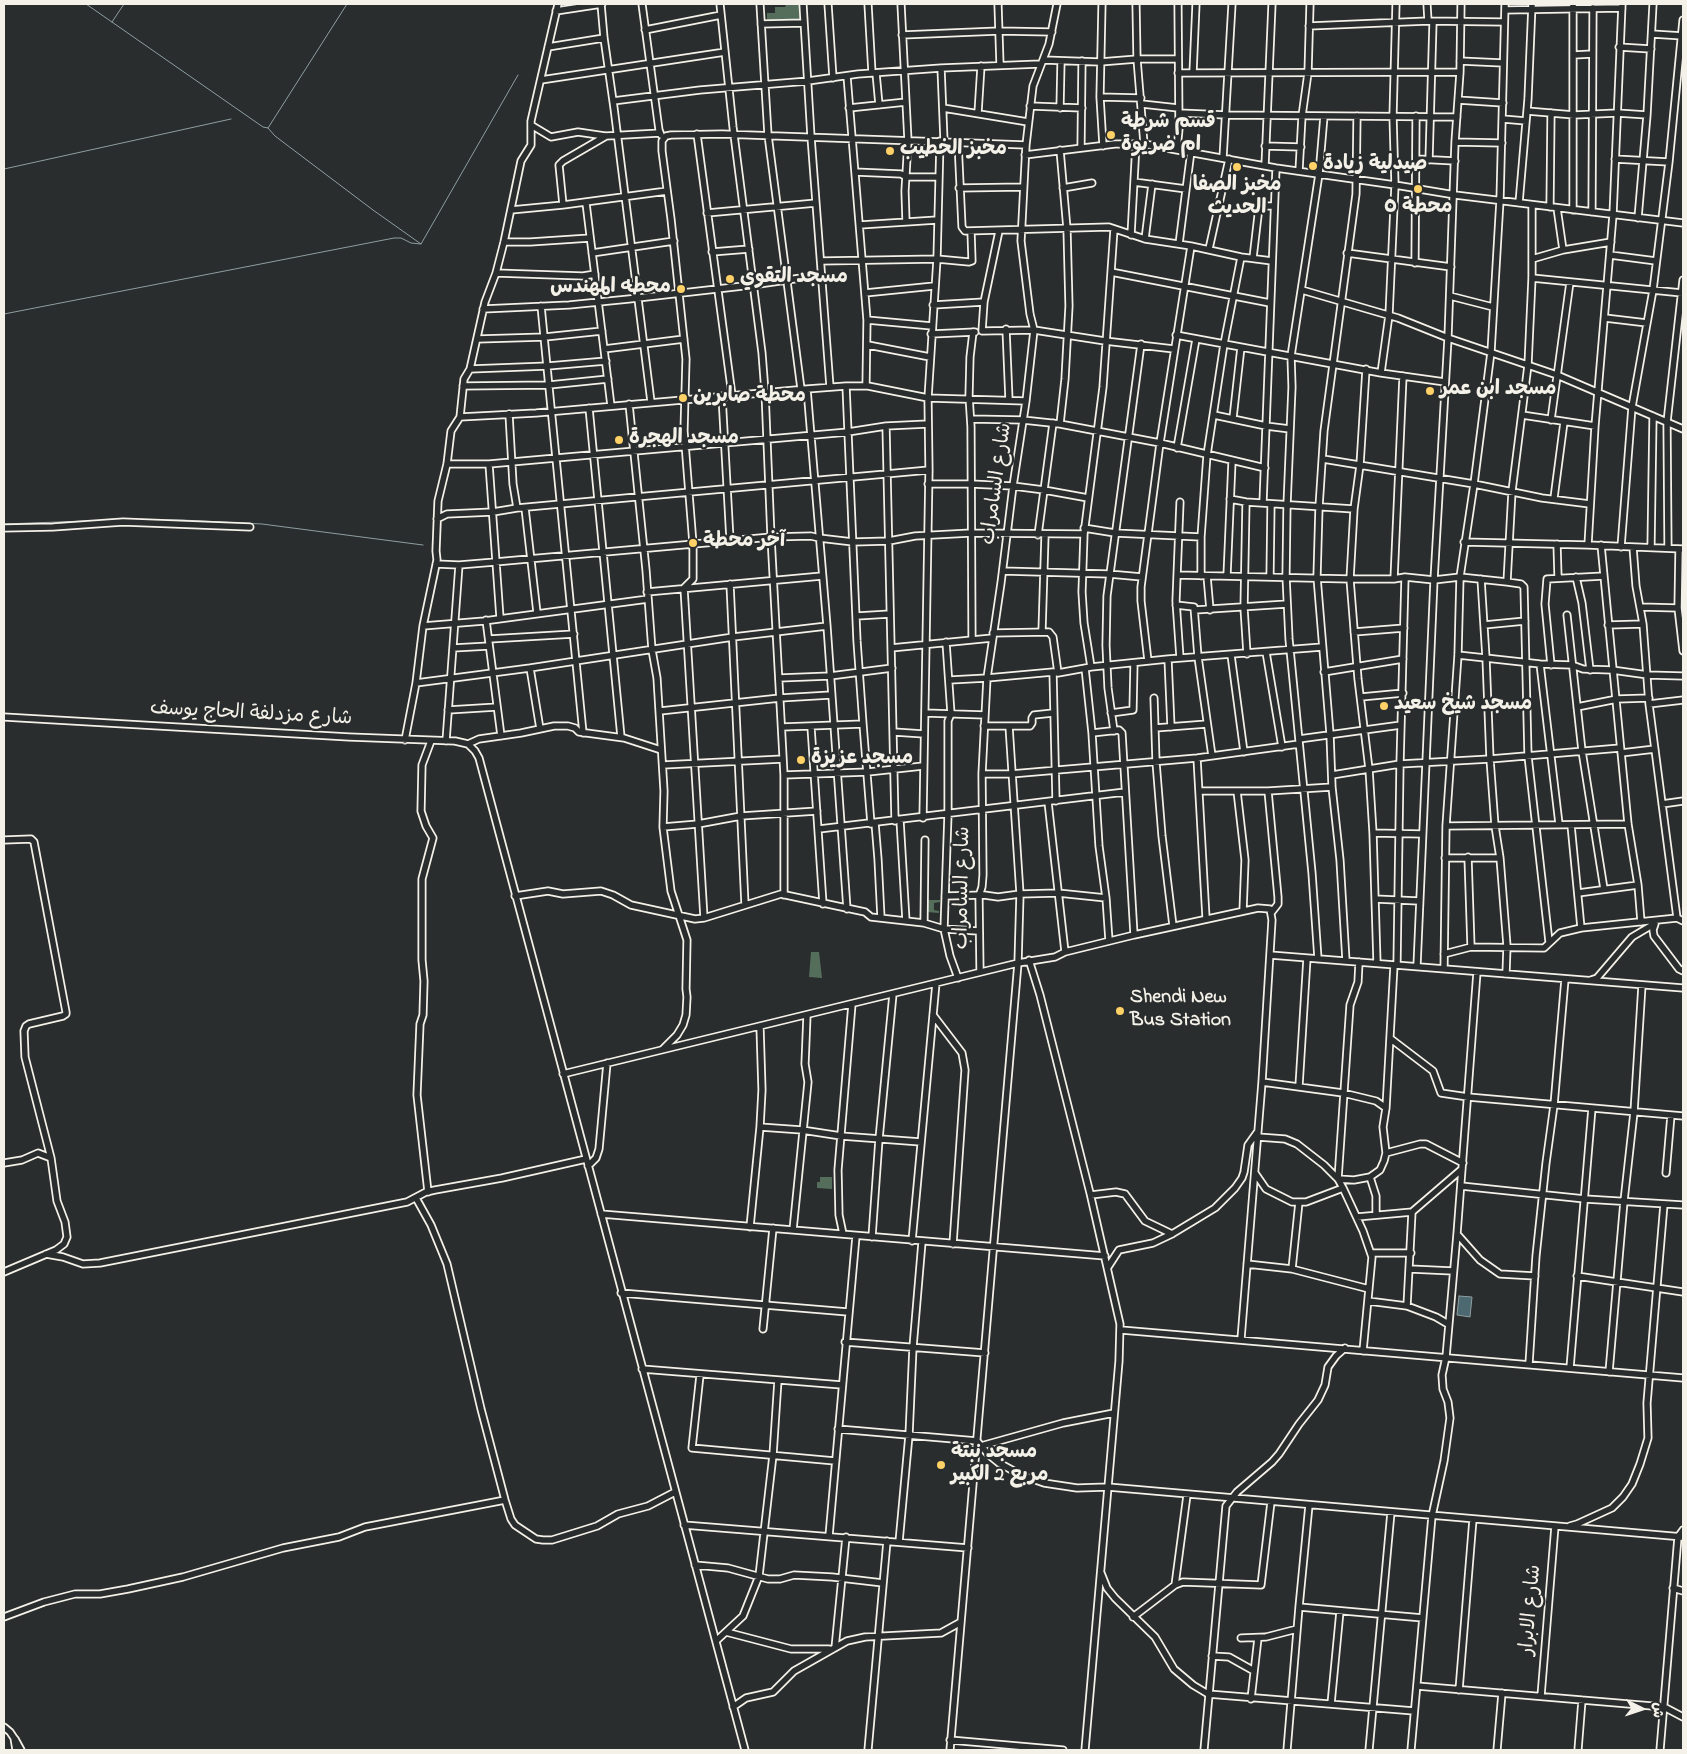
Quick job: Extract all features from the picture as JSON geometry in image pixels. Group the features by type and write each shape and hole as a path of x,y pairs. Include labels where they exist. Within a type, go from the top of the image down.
{"street":[{"path":"405,740 436,564 438,501 447,464 451,432 460,417 464,379 470,369 483,309 504,242 521,161 531,145 531,125 558,4"},
{"path":"556,11 601,4 651,402"},
{"path":"642,4 654,96 662,136 662,151 674,241 686,358 684,398 685,447 690,493 693,579 684,588 704,918"},
{"path":"720,4 752,285 762,353 765,392 784,775 784,895"},
{"path":"760,4 768,135 787,280 811,434 847,909"},
{"path":"803,4 830,387"},
{"path":"828,4 833,78"},
{"path":"873,4 868,4 874,73 879,105"},
{"path":"901,4 908,141 906,222"},
{"path":"998,4 1000,65"},
{"name":"شارع السامراب","path":"980,972 978,931 979,896 983,876 982,774 987,678 1026,401 1034,330 1030,314 1020,230 1025,155 1033,86 1052,32 1057,4"},
{"path":"1102,4 1100,97 1103,146"},
{"path":"1136,4 1144,144"},
{"path":"1177,149 1179,129 1178,4"},
{"path":"1193,73 1196,4"},
{"path":"1209,250 1226,158 1232,4"},
{"path":"1265,166 1272,4"},
{"path":"1299,171 1302,116 1308,73 1310,4"},
{"path":"1382,373 1388,316 1395,185 1393,72 1396,4"},
{"path":"1426,4 1431,21 1429,160"},
{"path":"1417,966 1439,478 1450,296 1455,142 1460,72 1461,4"},
{"path":"1638,218 1647,116 1653,4"},
{"path":"1573,6 1573,210"},
{"path":"1444,969 1446,826 1458,655 1460,577 1491,352 1500,200 1505,7 1573,6 1593,8 1622,6 1613,215 1594,426 1588,545"},
{"path":"1519,202 1527,111 1532,7"},
{"path":"1592,212 1593,8"},
{"path":"645,30 722,15"},
{"path":"1621,546 1632,407 1653,290 1683,36 1683,20"},
{"path":"1310,26 1431,21 1504,22"},
{"path":"761,24 804,23"},
{"path":"902,35 999,31 1052,32"},
{"path":"1652,34 1683,36"},
{"path":"548,47 604,38"},
{"path":"1619,47 1651,49"},
{"path":"541,80 726,52"},
{"path":"1574,55 1592,54"},
{"path":"613,101 730,87 808,81 904,70 1061,61 1100,62 1138,59 1178,59"},
{"path":"1060,108 1061,61"},
{"path":"1081,148 1082,61"},
{"path":"1460,61 1503,62"},
{"path":"978,114 981,66"},
{"path":"923,818 928,535 928,398 942,141 941,68"},
{"path":"1178,73 1460,72"},
{"path":"847,76 867,320 866,386"},
{"path":"1100,97 1141,101 1179,110 1227,115 1457,117"},
{"path":"1458,100 1503,102"},
{"path":"849,108 906,102"},
{"path":"1675,103 1683,104"},
{"path":"1030,106 1082,108"},
{"path":"943,108 1028,122"},
{"path":"1527,111 1574,115 1591,113 1647,116"},
{"path":"1550,207 1551,113"},
{"path":"1318,958 1312,873 1290,650 1286,576 1292,387 1291,356 1319,174 1324,116"},
{"path":"1346,961 1340,860 1332,787 1330,734 1317,577 1319,507 1332,364 1357,179 1357,116"},
{"path":"1415,263 1416,116"},
{"path":"1503,119 1526,120"},
{"path":"531,125 551,137 578,132 606,136 617,134 662,136 735,134 1026,145"},
{"path":"697,134 732,395"},
{"path":"564,206 559,165 606,136"},
{"path":"958,142 962,227 965,231 1109,227 1145,239 1272,261"},
{"path":"1455,142 1502,143"},
{"path":"1131,235 1136,144"},
{"path":"1025,155 1081,148 1144,144 1276,168 1454,195 1683,223"},
{"path":"1265,146 1301,147"},
{"path":"1042,631 1041,535 1044,490 1065,379 1069,306 1067,229 1060,150"},
{"path":"1179,244 1191,152"},
{"path":"1417,159 1455,161"},
{"path":"1615,159 1669,162"},
{"path":"1263,503 1276,168"},
{"path":"855,172 901,174 906,177 939,177"},
{"path":"1134,182 1186,189"},
{"path":"1064,188 1092,183"},
{"path":"1145,239 1152,184"},
{"path":"959,188 1023,186"},
{"path":"511,210 564,206 667,191"},
{"path":"586,203 611,406"},
{"path":"707,213 816,203"},
{"path":"1507,582 1512,492 1528,365 1532,278 1532,205"},
{"path":"1253,258 1259,207 1274,206"},
{"path":"1557,208 1563,250"},
{"path":"860,225 937,220"},
{"path":"1109,941 1100,846 1082,573 1084,531 1103,387 1114,228"},
{"path":"821,261 972,261 971,231"},
{"path":"982,331 984,302 999,231"},
{"path":"504,242 590,238"},
{"path":"592,253 674,241"},
{"path":"1532,259 1563,250 1611,242"},
{"path":"1148,661 1141,601 1142,577 1160,443 1191,246"},
{"path":"712,252 749,249"},
{"path":"1347,252 1391,260 1451,267"},
{"path":"1610,255 1656,261"},
{"path":"1210,610 1204,576 1201,537 1207,455 1240,256"},
{"path":"496,272 595,274"},
{"path":"1111,272 1270,303"},
{"path":"483,309 638,298 822,275"},
{"path":"1532,278 1682,293"},
{"path":"1668,548 1667,422 1682,306 1683,280"},
{"path":"1551,420 1570,282"},
{"path":"864,293 934,286"},
{"path":"1302,290 1388,316 1558,375 1683,429"},
{"path":"1450,296 1494,307"},
{"path":"933,305 984,302"},
{"path":"541,306 583,733"},
{"path":"1605,318 1647,323"},
{"path":"867,320 932,326"},
{"path":"1006,329 1010,400"},
{"path":"931,334 1006,329 1034,330 1174,349"},
{"path":"478,339 545,337 602,331"},
{"path":"972,639 970,358 973,332"},
{"path":"1176,335 1382,373 1445,382"},
{"path":"604,349 684,339"},
{"path":"1176,448 1196,339"},
{"path":"868,344 930,357"},
{"path":"1114,730 1106,666 1106,610 1109,574 1141,344"},
{"path":"1232,418 1241,348"},
{"path":"470,369 606,362"},
{"path":"1366,369 1350,579 1374,832 1376,963"},
{"path":"1394,578 1403,376"},
{"path":"463,386 549,385 608,379"},
{"path":"846,386 863,724 878,859 880,918"},
{"path":"460,417 846,386 866,386 928,398 1026,401"},
{"path":"722,396 730,540"},
{"path":"629,404 640,498 652,650 660,712 663,766 662,827 671,891 687,940 686,1015 677,1035 662,1050"},
{"path":"589,408 621,737"},
{"path":"509,414 517,508"},
{"path":"1214,415 1290,429"},
{"path":"1522,415 1594,426"},
{"path":"1651,547 1653,416"},
{"path":"971,419 1057,423 1160,443 1265,468"},
{"path":"1554,498 1564,422"},
{"path":"447,464 489,464 635,452 848,432 886,426 928,424"},
{"path":"886,426 894,769 906,921"},
{"path":"1323,459 1474,484 1542,498 1590,504"},
{"path":"1226,576 1232,461"},
{"path":"489,464 500,618"},
{"path":"437,518 447,514 493,512 517,508 599,502 928,470"},
{"path":"928,484 1013,486 1088,498"},
{"path":"1230,499 1246,502 1354,509"},
{"path":"1180,502 1176,605 1180,658"},
{"path":"1246,502 1244,608 1247,654"},
{"path":"1270,576 1271,504"},
{"path":"525,508 536,613"},
{"path":"4,528 123,522 250,527"},
{"path":"436,564 459,565 771,537 811,536 853,542 889,541 928,535 971,533 1041,535 1084,531 1201,537"},
{"path":"1464,542 1681,549 1678,608 1683,651"},
{"path":"1557,544 1558,577"},
{"path":"1601,545 1628,824 1638,885 1641,922"},
{"path":"1633,547 1636,586 1644,624 1649,701 1677,918"},
{"path":"446,741 459,565"},
{"path":"1003,571 1109,574 1142,577"},
{"path":"1177,575 1286,576 1350,579 1405,577 1434,580 1460,577 1521,584 1524,587 1528,756 1549,942"},
{"path":"647,592 822,576"},
{"path":"1551,665 1545,604 1546,582 1549,578 1558,577 1604,576"},
{"path":"1338,1179 1354,1180 1370,1177 1380,1170 1386,1153 1383,1127 1396,965 1405,577"},
{"path":"1576,577 1582,603 1590,670"},
{"path":"1481,579 1490,760 1507,946 1506,974"},
{"path":"730,584 745,905"},
{"path":"424,626 648,599"},
{"path":"1195,610 1287,604"},
{"path":"1176,605 1194,606 1195,610 1198,657 1212,756"},
{"path":"1641,607 1678,608"},
{"path":"857,616 890,614"},
{"path":"1567,615 1582,751 1604,889"},
{"path":"486,620 501,736"},
{"path":"1484,625 1525,621"},
{"path":"1608,625 1644,624"},
{"path":"416,683 530,668 733,637 827,626"},
{"path":"1354,632 1404,628"},
{"path":"891,648 1042,631 1049,632 1053,636 1056,672 1053,712 1056,801"},
{"path":"452,648 489,642 574,634"},
{"path":"946,642 950,680 950,714 948,721 948,814 944,929 950,956 958,978"},
{"path":"950,680 1056,672 1134,662 1322,647"},
{"path":"1266,652 1282,747"},
{"path":"1231,655 1244,752"},
{"path":"1458,655 1551,665 1572,665 1583,670 1612,670 1648,675 1683,676"},
{"path":"1324,672 1403,658"},
{"path":"1168,659 1171,727"},
{"path":"1111,713 1133,710 1134,662"},
{"path":"1540,664 1560,824"},
{"path":"530,668 540,729"},
{"path":"779,678 830,676 892,668"},
{"path":"1361,697 1403,693"},
{"path":"660,712 780,698 831,695"},
{"path":"1154,698 1156,762 1162,836 1174,926"},
{"path":"1577,707 1617,699 1649,701 1683,700"},
{"path":"448,710 497,707"},
{"path":"984,726 1030,726 1034,714 1053,712"},
{"path":"925,713 984,715"},
{"name":"شارع مزدلفة الحاج يوسف","path":"4,717 446,741 468,744"},
{"path":"782,727 863,724"},
{"path":"1155,728 1207,724"},
{"path":"982,774 1011,774 1197,758 1282,747 1330,734 1401,725"},
{"path":"662,750 621,737 579,732 575,728 568,726 554,726 476,739 468,744 476,751 481,767 745,1750"},
{"path":"950,1750 979,1444 1018,963 1020,894 1009,726"},
{"path":"811,727 823,904"},
{"path":"1092,733 1114,730 1119,730 1122,733 1134,935"},
{"path":"894,732 924,734"},
{"path":"428,1192 417,1096 420,1024 423,1015 424,989 422,879 433,838 426,826 421,811 422,765 431,741"},
{"path":"1332,775 1400,764 1490,760 1582,751 1655,749"},
{"path":"1197,758 1206,918"},
{"path":"663,766 738,760 783,759"},
{"path":"784,775 868,772 923,766"},
{"path":"1199,791 1268,791 1332,787"},
{"path":"1237,791 1245,860 1243,911"},
{"path":"1268,791 1278,897 1278,904 1271,913"},
{"path":"819,829 923,818 1125,792"},
{"path":"1048,802 1065,952"},
{"path":"1662,804 1683,802"},
{"path":"662,827 698,824 741,816 817,811"},
{"path":"1446,826 1628,824"},
{"path":"1572,825 1581,928"},
{"path":"1374,832 1422,834"},
{"path":"4,840 31,839 34,842 66,1012 63,1016 29,1024 25,1027 24,1033 26,1059 55,1175 57,1198 65,1222 67,1237 61,1247 4,1272"},
{"path":"924,923 925,840"},
{"path":"1468,857 1471,947"},
{"path":"1445,858 1500,858"},
{"path":"1578,893 1638,885"},
{"path":"515,896 548,891 563,894 601,891 631,905 695,919 704,918 776,895 784,895 864,912 871,918 924,923 944,929 978,931"},
{"path":"945,896 998,897 1020,894 1058,893 1106,898"},
{"path":"1375,899 1419,901"},
{"path":"563,1074 1029,960 1055,957 1065,952 1206,918 1263,908 1270,909 1270,955 1262,1082 1241,1339"},
{"path":"1444,954 1471,947 1544,948 1560,934 1581,928 1677,918 1683,921"},
{"path":"1583,980 1597,978 1632,937 1663,920"},
{"path":"1654,924 1654,936 1683,972"},
{"path":"1270,955 1683,988"},
{"path":"1299,1086 1307,958"},
{"path":"1029,960 1040,995 1091,1195 1119,1317 1120,1330 1085,1750"},
{"path":"1338,1179 1350,1005 1358,982 1359,962"},
{"path":"1411,1750 1432,1516 1444,1461 1450,1418 1448,1402 1443,1389 1442,1375 1446,1357 1457,1234 1477,972"},
{"path":"1529,1364 1535,1276 1554,1105 1565,979"},
{"path":"912,1241 936,983"},
{"path":"1609,1372 1634,1112 1642,985"},
{"path":"872,1237 893,994"},
{"path":"843,1234 838,1201 838,1170 852,1004"},
{"path":"793,1230 808,1082 805,1064 807,1015"},
{"path":"933,1015 962,1053 965,1070 953,1244"},
{"path":"750,1226 760,1127 762,1076 760,1027"},
{"path":"1391,1040 1433,1071 1441,1093 1683,1116"},
{"path":"588,1166 596,1158 599,1149 608,1063"},
{"path":"1262,1082 1343,1093 1376,1101 1386,1108"},
{"path":"1570,1368 1592,1108"},
{"path":"1666,1173 1670,1115"},
{"path":"760,1127 921,1142"},
{"path":"1108,1267 1119,1250 1153,1243 1172,1234 1206,1214 1235,1188 1244,1172 1248,1145 1258,1130"},
{"path":"1258,1137 1285,1139 1298,1144 1324,1165 1338,1179 1343,1188 1371,1253 1372,1264 1363,1351"},
{"path":"1386,1153 1426,1144 1462,1166"},
{"path":"4,1163 22,1160 38,1153 51,1158"},
{"path":"46,1254 63,1257 83,1264 100,1263 408,1202 428,1192 502,1178 586,1158"},
{"path":"1357,1217 1412,1212 1462,1166"},
{"path":"1255,1173 1266,1189 1284,1199 1299,1202 1314,1199 1343,1188"},
{"path":"1370,1177 1376,1196 1376,1215"},
{"path":"1461,1186 1585,1199 1683,1206"},
{"path":"1091,1195 1116,1192 1125,1194 1145,1220 1172,1234"},
{"path":"416,1198 447,1264 481,1409 505,1500 511,1519 516,1525 524,1532 543,1540 562,1538 597,1526 618,1514 648,1506 675,1492"},
{"path":"1292,1269 1299,1202"},
{"path":"1565,1527 1577,1524 1612,1508 1623,1497 1632,1484 1648,1438 1647,1402 1664,1204"},
{"path":"1407,1306 1412,1212"},
{"path":"600,1214 1105,1256"},
{"path":"763,1329 773,1228"},
{"path":"1457,1234 1480,1260 1500,1274 1535,1276"},
{"path":"829,1536 856,1236"},
{"path":"899,1542 909,1435 913,1347 922,1242"},
{"path":"1371,1253 1411,1254"},
{"path":"1247,1264 1292,1269 1369,1289"},
{"path":"1410,1270 1453,1271"},
{"path":"1577,1276 1683,1292"},
{"path":"621,1293 848,1312"},
{"path":"1368,1301 1407,1306 1436,1317 1448,1324"},
{"path":"1120,1330 1683,1378"},
{"path":"845,1342 985,1353"},
{"path":"1204,1750 1224,1511 1231,1498 1279,1454 1318,1400 1325,1385 1328,1367 1344,1348"},
{"path":"642,1370 842,1385"},
{"path":"700,1375 692,1448 836,1461"},
{"path":"716,1641 743,1616 759,1576 773,1455 778,1380"},
{"path":"838,1429 909,1435 979,1444 1063,1423 1114,1413"},
{"path":"979,1444 999,1463 1032,1480 1077,1488 1108,1487 1681,1537"},
{"path":"1175,1585 1187,1495"},
{"path":"4,1617 44,1602 70,1596 106,1593 183,1577 283,1548 339,1537 365,1527 505,1500"},
{"path":"1133,1617 1175,1585 1183,1582 1261,1585 1271,1502"},
{"path":"1287,1750 1309,1505"},
{"path":"1369,1750 1391,1512"},
{"path":"1459,1690 1473,1519"},
{"path":"684,1524 968,1548"},
{"name":"شارع الابرار","path":"1542,1696 1555,1526"},
{"path":"1660,1750 1673,1588 1683,1530"},
{"path":"834,1648 843,1579 846,1537"},
{"path":"868,1750 887,1541"},
{"path":"695,1565 728,1568 768,1579 780,1579 794,1575 883,1583"},
{"path":"1100,1571 1111,1593 1155,1637 1174,1669 1193,1685 1208,1694 1414,1711"},
{"path":"1673,1588 1683,1591"},
{"path":"1299,1607 1423,1618"},
{"path":"1332,1704 1340,1611"},
{"path":"733,1707 746,1698 773,1692 794,1671 853,1639 941,1633 961,1622"},
{"path":"1241,1638 1258,1638 1297,1629"},
{"path":"726,1632 791,1650 834,1648"},
{"path":"1251,1699 1258,1638"},
{"path":"1212,1656 1229,1657 1254,1671"},
{"path":"1417,1686 1664,1707 1683,1717"},
{"path":"1497,1750 1502,1694"},
{"path":"1578,1750 1582,1700"},
{"path":"4,1727 10,1732 21,1750"},
{"path":"14,1738 16,1750"},
{"path":"950,1740 1063,1750"}],"green space":[{"path":"786,4 801,4 801,21 767,21 767,13 775,13 775,7 785,7"},
{"path":"927,900 940,900 940,902 934,903 934,910 939,911 939,913 927,912"},
{"path":"811,952 819,952 822,978 809,977"},
{"path":"820,1177 832,1177 832,1189 817,1188 817,1182 820,1182"}],"water":[{"path":"1459,1296 1472,1297 1470,1317 1457,1315"}],"waterway":[{"path":"86,4 263,127 268,128 347,4"},
{"path":"112,22 124,4"},
{"path":"268,128 275,136 421,244 518,75"},
{"path":"4,169 231,119"},
{"path":"4,314 394,238 401,238 411,243 421,244"},
{"path":"4,524 111,520"},
{"path":"133,520 182,520 262,524 423,545"}],"place":[{"name":"قسم شرطة ام ضريوة","path":"1111,135"},
{"name":"مخبز الخطيب","path":"890,151"},
{"name":"صيدلية زيادة","path":"1313,166"},
{"name":"مخبز الصفا الحديث","path":"1237,167"},
{"name":"محطة ٥","path":"1418,189"},
{"name":"مسجد التقوي","path":"730,279"},
{"name":"محطه المهندس","path":"681,289"},
{"name":"مسجد ابن عمر","path":"1430,391"},
{"name":"محطة صابرين","path":"683,398"},
{"name":"مسجد الهجرة","path":"619,440"},
{"name":"آخر محطة","path":"693,543"},
{"name":"مسجد شيخ سعيد","path":"1384,706"},
{"name":"مسجد عزيزة","path":"801,760"},
{"name":"Shendi New Bus Station","path":"1120,1011"},
{"name":"مسجد نبتة مربع 2 الكبير","path":"941,1465"}]}
